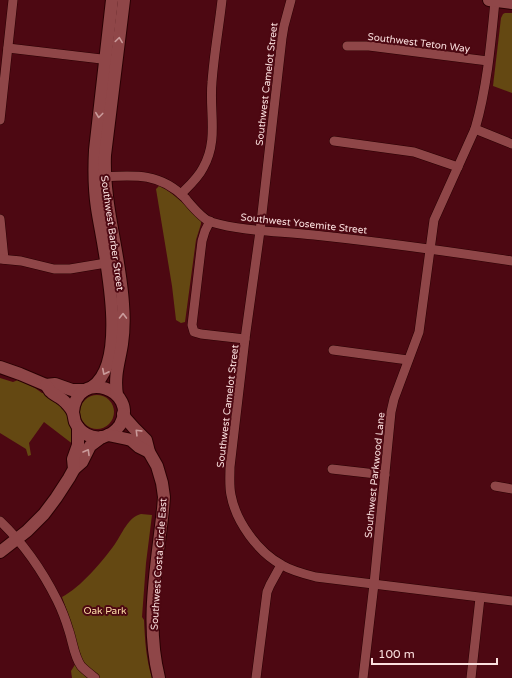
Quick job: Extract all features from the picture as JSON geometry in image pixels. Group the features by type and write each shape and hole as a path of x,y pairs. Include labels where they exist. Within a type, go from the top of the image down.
{"street":[{"path":"0,120 13,0"},
{"name":"Southwest Barber Street","path":"111,60 112,0"},
{"name":"Southwest Barber Street","path":"89,389 96,385 105,373 110,352 112,313 110,291 112,262 107,199 100,177 95,150 111,60 124,0"},
{"path":"181,194 196,179 203,169 210,151 213,130 212,81 222,0"},
{"name":"Southwest Camelot Street","path":"291,0 282,38 260,231 245,338 230,467 231,496 241,522 252,539 266,554 281,565 296,572 316,577 512,601"},
{"path":"492,0 512,3"},
{"name":"Southwest Parkwood Lane","path":"363,678 391,412 394,399 418,332 434,220 475,129 483,98 488,62 492,0"},
{"name":"Southwest Teton Way","path":"347,46 369,46 488,62"},
{"path":"8,48 111,60"},
{"path":"475,129 512,144"},
{"path":"334,141 414,152 458,166"},
{"name":"Southwest Yosemite Street","path":"100,177 137,175 153,178 167,183 181,194 199,213 210,221 260,231 312,234 512,261"},
{"path":"0,219 2,259 21,261 54,269 70,269 112,262"},
{"path":"210,221 202,241 192,325 194,332 245,338"},
{"name":"Southwest Barber Street","path":"112,262 123,306 122,343 116,377 117,395"},
{"path":"333,350 408,360"},
{"path":"0,367 46,385 55,384 72,390 97,387 106,388 113,391 117,395 122,406 123,414 120,425 114,432 90,446 82,462 74,468 47,510 27,531 0,552"},
{"path":"46,385 51,392 66,402 73,412"},
{"path":"89,389 77,398 73,407 74,421 82,432 90,436 105,436"},
{"name":"Southwest Costa Circle East","path":"123,414 146,440 149,452 160,474 164,497 152,617 157,678"},
{"path":"74,468 73,459 78,446 78,427"},
{"name":"Southwest Costa Circle East","path":"105,436 131,440 139,447 149,452"},
{"path":"332,469 385,475"},
{"path":"495,486 512,488"},
{"path":"0,521 16,539 43,575 58,601 78,660 95,678"},
{"path":"256,678 267,592 281,565"},
{"path":"471,678 480,598"}],"green space":[{"path":"505,13 512,13 512,93 493,86 501,18"},
{"path":"159,186 176,197 201,221 196,240 185,322 181,323 176,320 156,189"},
{"path":"0,378 13,382 18,380 42,393 46,393 63,404 74,434 74,445 44,422 29,443 31,455 28,456 26,449 0,433"},
{"path":"97,395 109,400 114,412 109,424 97,429 85,424 80,412 85,400"},
{"name":"Oak Park","path":"141,514 152,515 146,563 142,617 144,620 147,657 152,678 72,678 71,671 81,655 62,597 69,593 91,574 115,544 129,522"}]}
